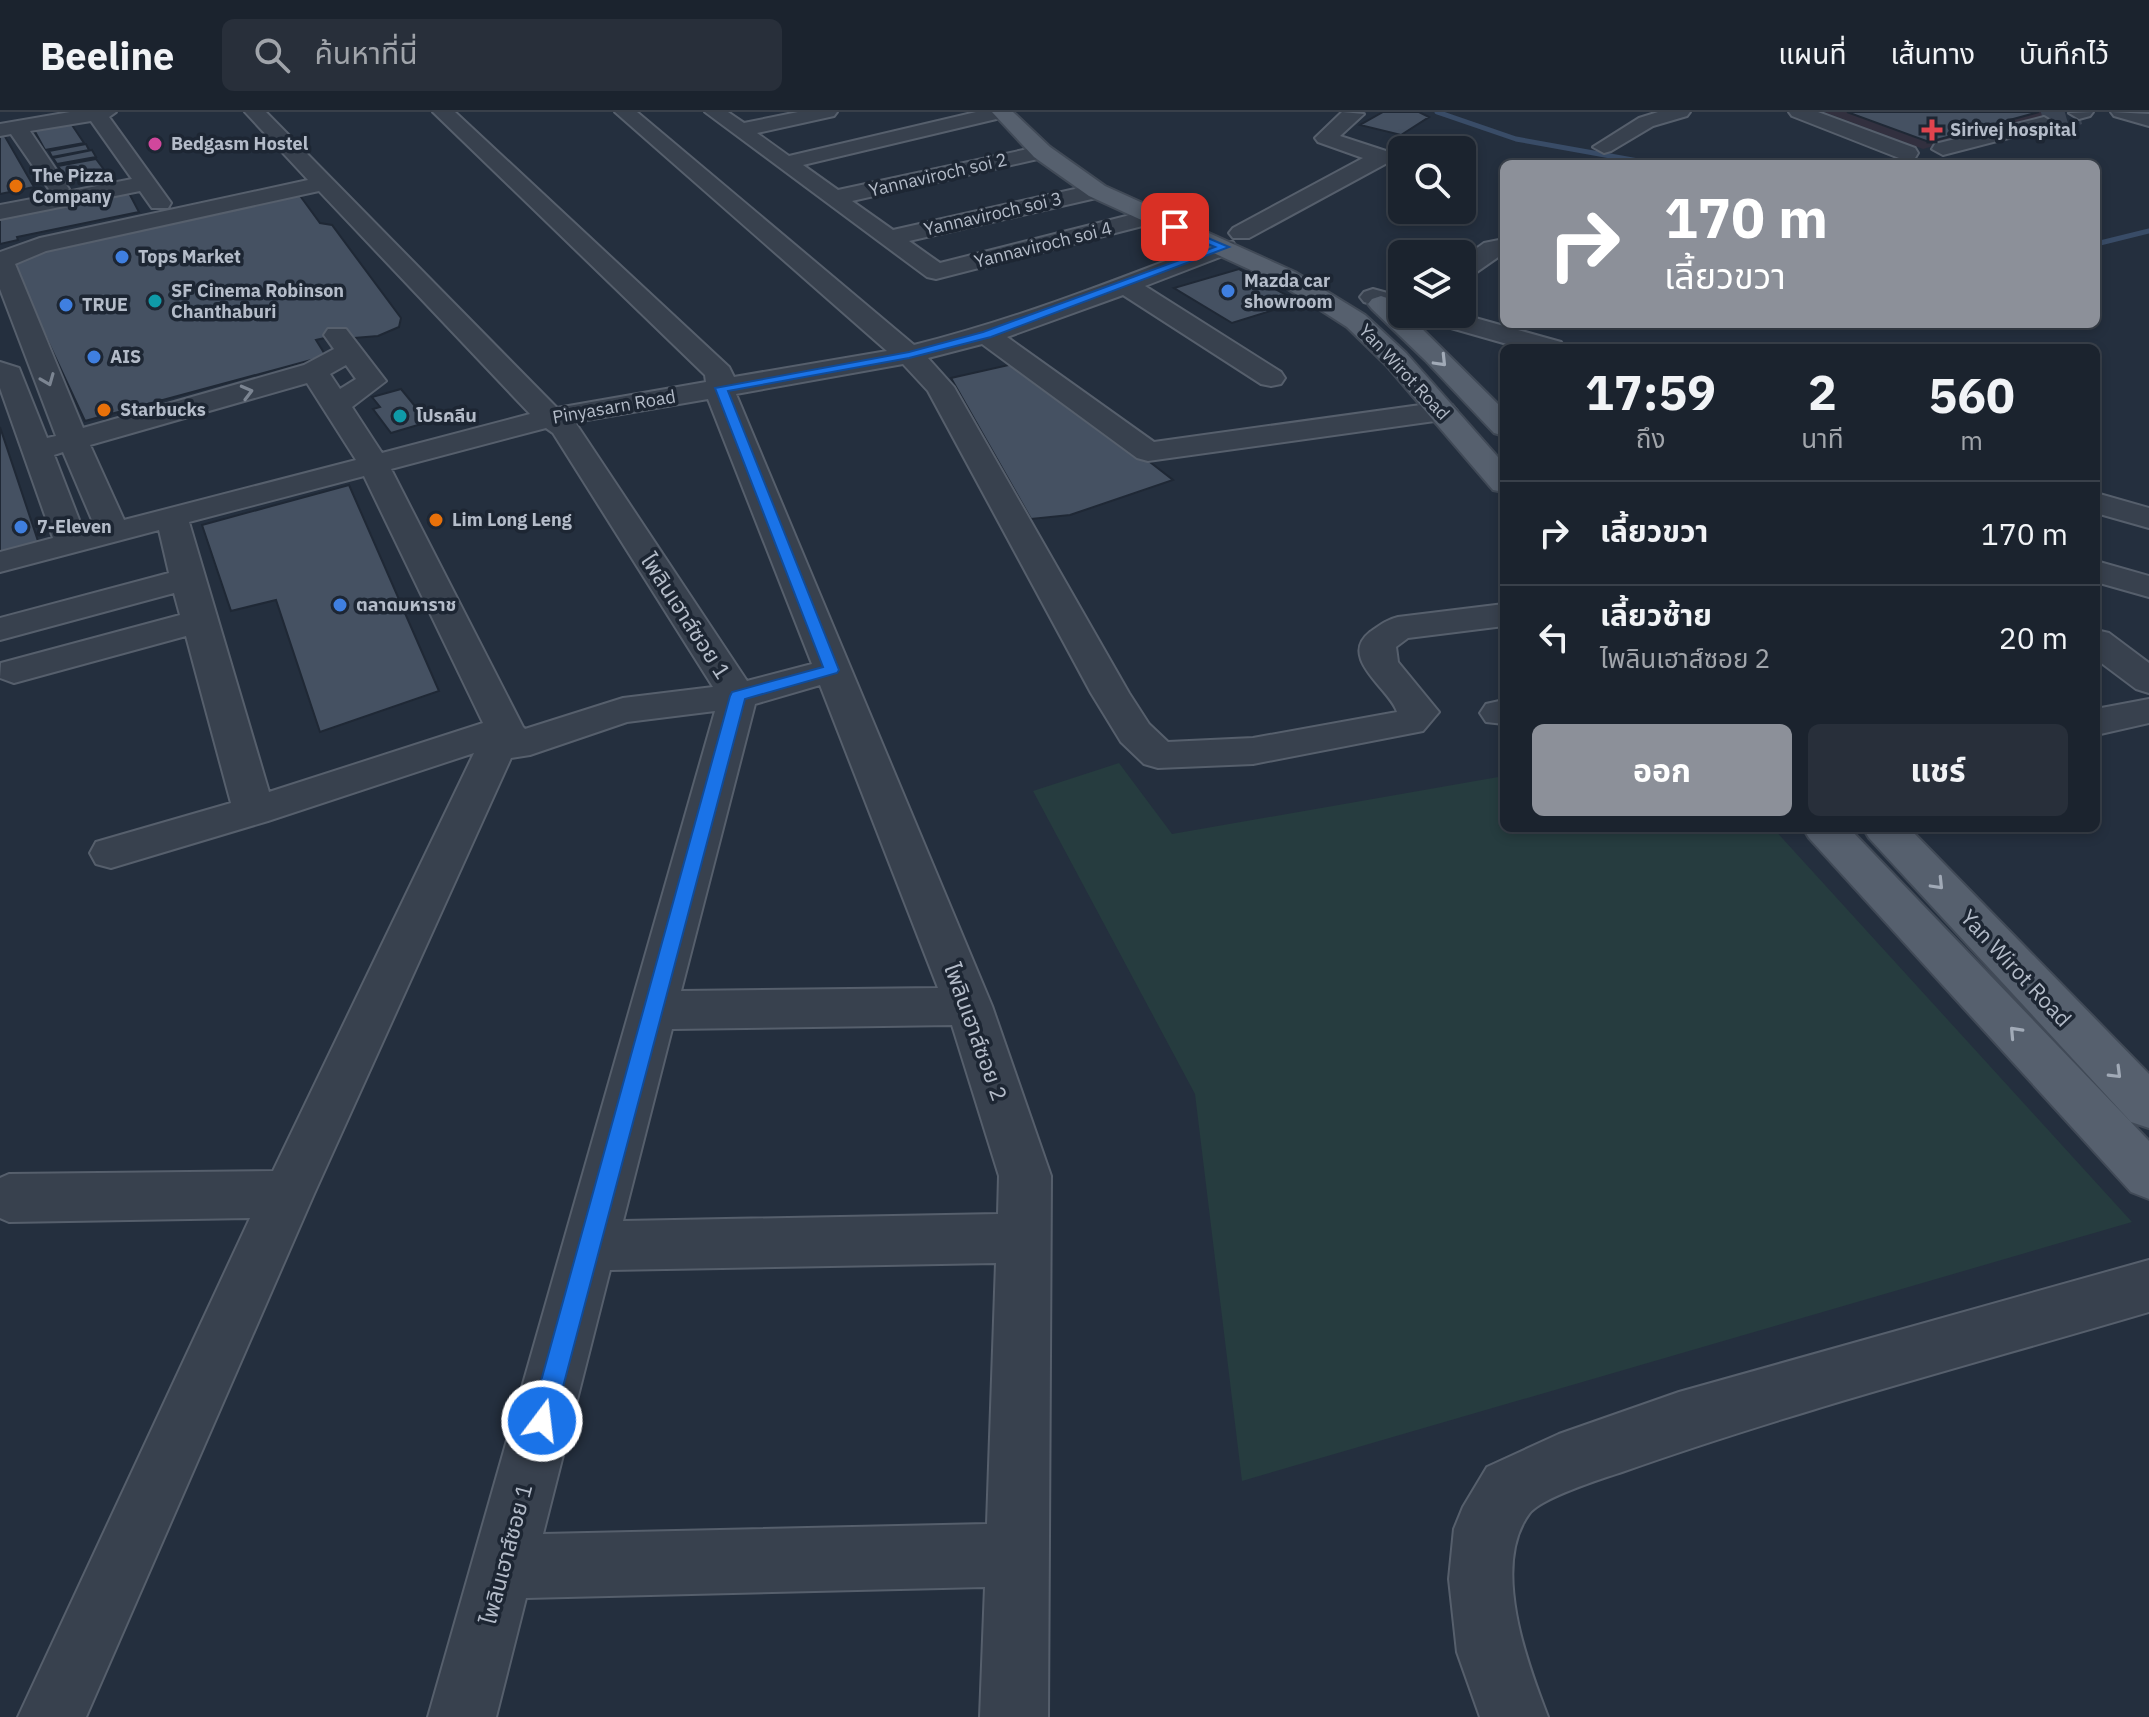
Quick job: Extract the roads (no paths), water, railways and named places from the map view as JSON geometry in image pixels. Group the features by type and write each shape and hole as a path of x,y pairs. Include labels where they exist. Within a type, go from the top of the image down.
{"main road":[{"name":"Yan Wirot Road","path":"1002,112 1042,152 1097,191 1150,217 1232,240 1356,321 1396,359 1500,478"},
{"name":"Yan Wirot Road","path":"1002,112 1044,132 1124,184 1232,240 1373,297 1435,354 1500,423"},
{"name":"Yan Wirot Road","path":"1828,832 2149,1176"},
{"name":"Yan Wirot Road","path":"1888,832 2149,1107"}],"street":[{"name":"ไพลินเฮาส์ซอย 1","path":"255,112 550,418 564,427 738,696 462,1717"},
{"name":"ไพลินเฮาส์ซอย 2","path":"443,112 719,373 721,388 831,670 969,1006 1025,1176 1014,1717"},
{"path":"625,112 909,355 940,387 1110,693 1135,733 1158,755 1203,757 1245,752 1409,722 1420,712 1380,664 1378,644 1398,628 1500,615"},
{"path":"715,112 890,238"},
{"path":"741,130 827,112"},
{"path":"786,163 1002,112"},
{"name":"Pinyasarn Road","path":"0,562 550,418 909,355 987,335 1125,285 1232,240 1381,157 1325,138 1354,114 1352,112"},
{"path":"1604,147 1646,122 1680,112"},
{"path":"1799,112 1907,153"},
{"path":"2121,112 2149,120"},
{"path":"58,189 9,129 101,113 168,213"},
{"path":"1622,115 1646,122"},
{"path":"1943,149 2044,123"},
{"name":"Yannaviroch soi 2","path":"834,198 1042,152"},
{"path":"0,200 142,178"},
{"path":"0,212 142,178"},
{"path":"113,532 2,265 13,254 40,245 168,213 324,183"},
{"name":"Yannaviroch soi 3","path":"890,238 1097,191"},
{"name":"Yannaviroch soi 4","path":"890,238 936,272 1150,217"},
{"path":"1476,261 1493,248 1500,247"},
{"path":"1125,285 1271,378"},
{"path":"1373,297 1388,301"},
{"path":"1476,322 1500,327"},
{"path":"1510,329 1542,344"},
{"path":"987,335 1148,452 1442,411"},
{"path":"0,361 21,354 34,344"},
{"path":"37,450 314,371 343,344 372,381 335,405"},
{"path":"0,370 9,374 71,543"},
{"path":"314,371 373,463 516,746 623,710 738,696 831,670"},
{"path":"2100,504 2149,518"},
{"path":"172,517 254,811"},
{"path":"2100,572 2149,587"},
{"path":"0,629 187,579"},
{"path":"14,671 199,621"},
{"path":"2100,644 2149,681"},
{"path":"2100,721 2149,711"},
{"path":"111,853 254,811 505,729"},
{"path":"52,1717 288,1194 505,729"},
{"path":"653,1010 969,1006"},
{"path":"9,1198 288,1194"},
{"path":"589,1246 1024,1238"},
{"path":"1514,1717 1490,1652 1481,1579 1485,1529 1509,1489 1559,1464 1679,1422 2149,1286"},
{"path":"502,1567 1017,1555"}],"waterway":[{"path":"1437,112 1516,139 1633,160"},
{"path":"2100,243 2149,231"}],"tunnel":[{"path":"2044,123 2079,113"}],"place":[{"name":"Sirivej hospital","path":"1932,130"},
{"name":"Bedgasm Hostel","path":"155,144"},
{"name":"The Pizza Company","path":"16,186"},
{"name":"Tops Market","path":"122,257"},
{"name":"Mazda car showroom","path":"1228,291"},
{"name":"SF Cinema Robinson Chanthaburi","path":"155,301"},
{"name":"TRUE","path":"66,305"},
{"name":"AIS","path":"94,357"},
{"name":"Starbucks","path":"104,410"},
{"name":"โปรคลีน","path":"400,416"},
{"name":"Lim Long Leng","path":"436,520"},
{"name":"7-Eleven","path":"21,527"},
{"name":"ตลาดมหาราช","path":"340,605"}]}
